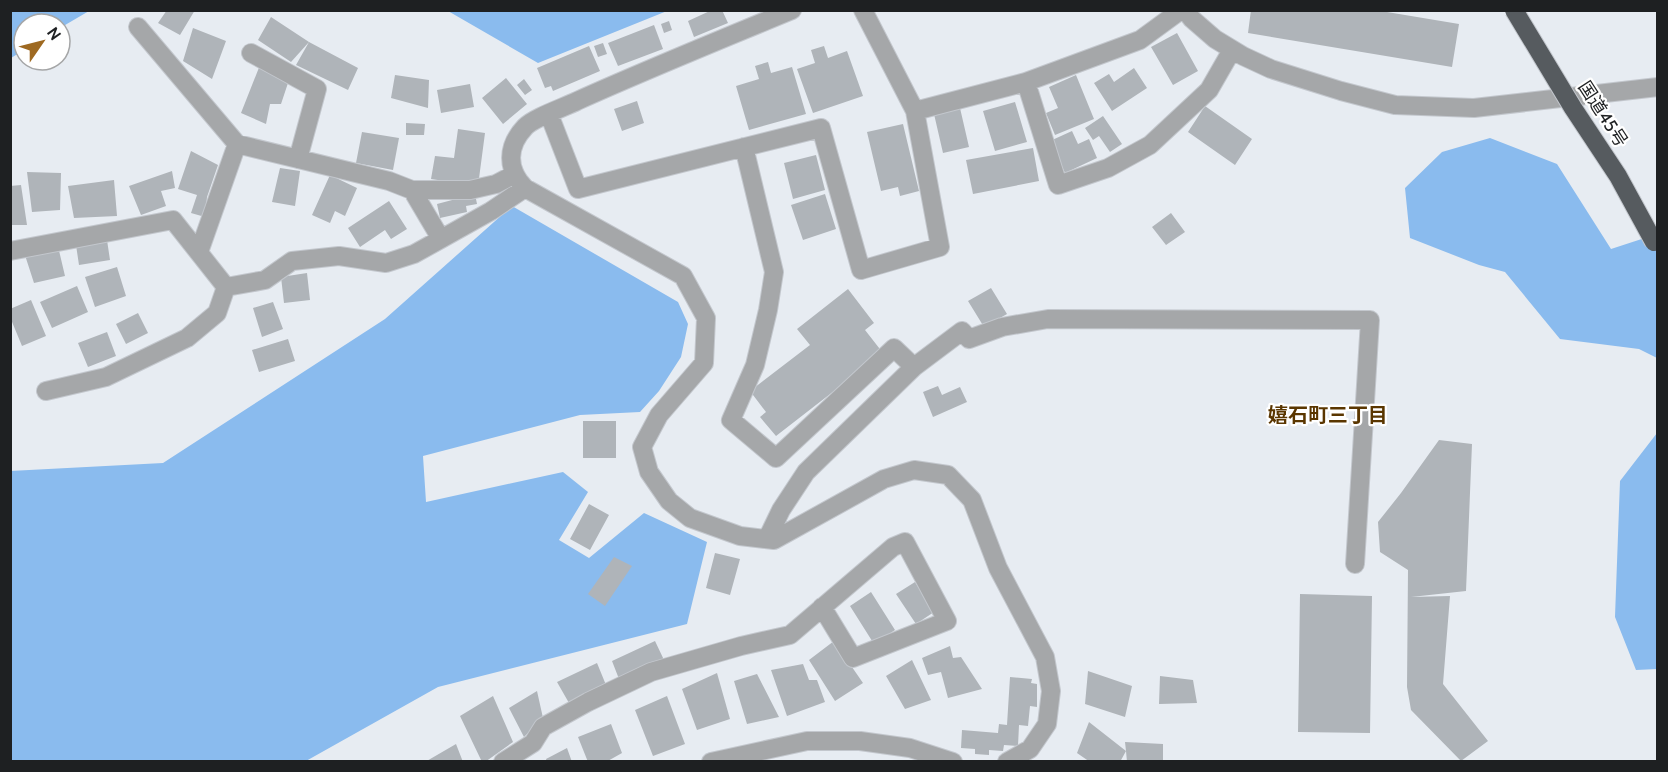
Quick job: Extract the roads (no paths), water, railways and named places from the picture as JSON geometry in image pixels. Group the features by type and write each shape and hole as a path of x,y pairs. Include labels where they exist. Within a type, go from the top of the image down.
{"highway":[{"name":"国道45号","path":"1514,10 1573,108 1618,176 1654,242"}],"street":[{"path":"792,10 643,71 526,125 513,143 510,159 520,181 683,276 706,318 704,363 659,415 642,447 649,472 669,501 690,518 740,536 774,540 885,478 914,470 948,474 972,500 998,568 1045,657 1051,691 1047,724 1030,749 1007,762"},
{"path":"915,111 1026,82 1140,40 1183,10 1215,39 1271,69 1395,105 1474,108 1658,87"},
{"path":"549,114 578,189 821,128 861,270 940,247 915,111 864,11"},
{"path":"138,27 237,144 389,181 412,190 470,190 520,181"},
{"path":"1026,82 1058,185 1108,168 1150,145 1209,90 1232,50"},
{"path":"251,53 317,89 298,159"},
{"path":"199,252 237,144"},
{"path":"744,147 774,273 755,365 731,420 776,459 894,348 914,368"},
{"path":"226,287 265,280 292,261 339,256 386,263 414,254 490,212 520,181"},
{"path":"412,190 441,239"},
{"path":"10,251 173,219 226,287"},
{"path":"46,391 106,378 187,338 217,312 226,287"},
{"path":"767,539 781,510 806,472 914,368 962,331 969,339 1002,327 1048,319 1370,320 1355,564"},
{"path":"504,762 533,743 543,727 651,672 741,646 790,635 822,607 893,547 905,542 946,621 853,658 822,607"},
{"path":"711,762 807,741 860,741 910,748 953,762"}],"district":[{"name":"嬉石町三丁目","path":"1328,415"}]}
